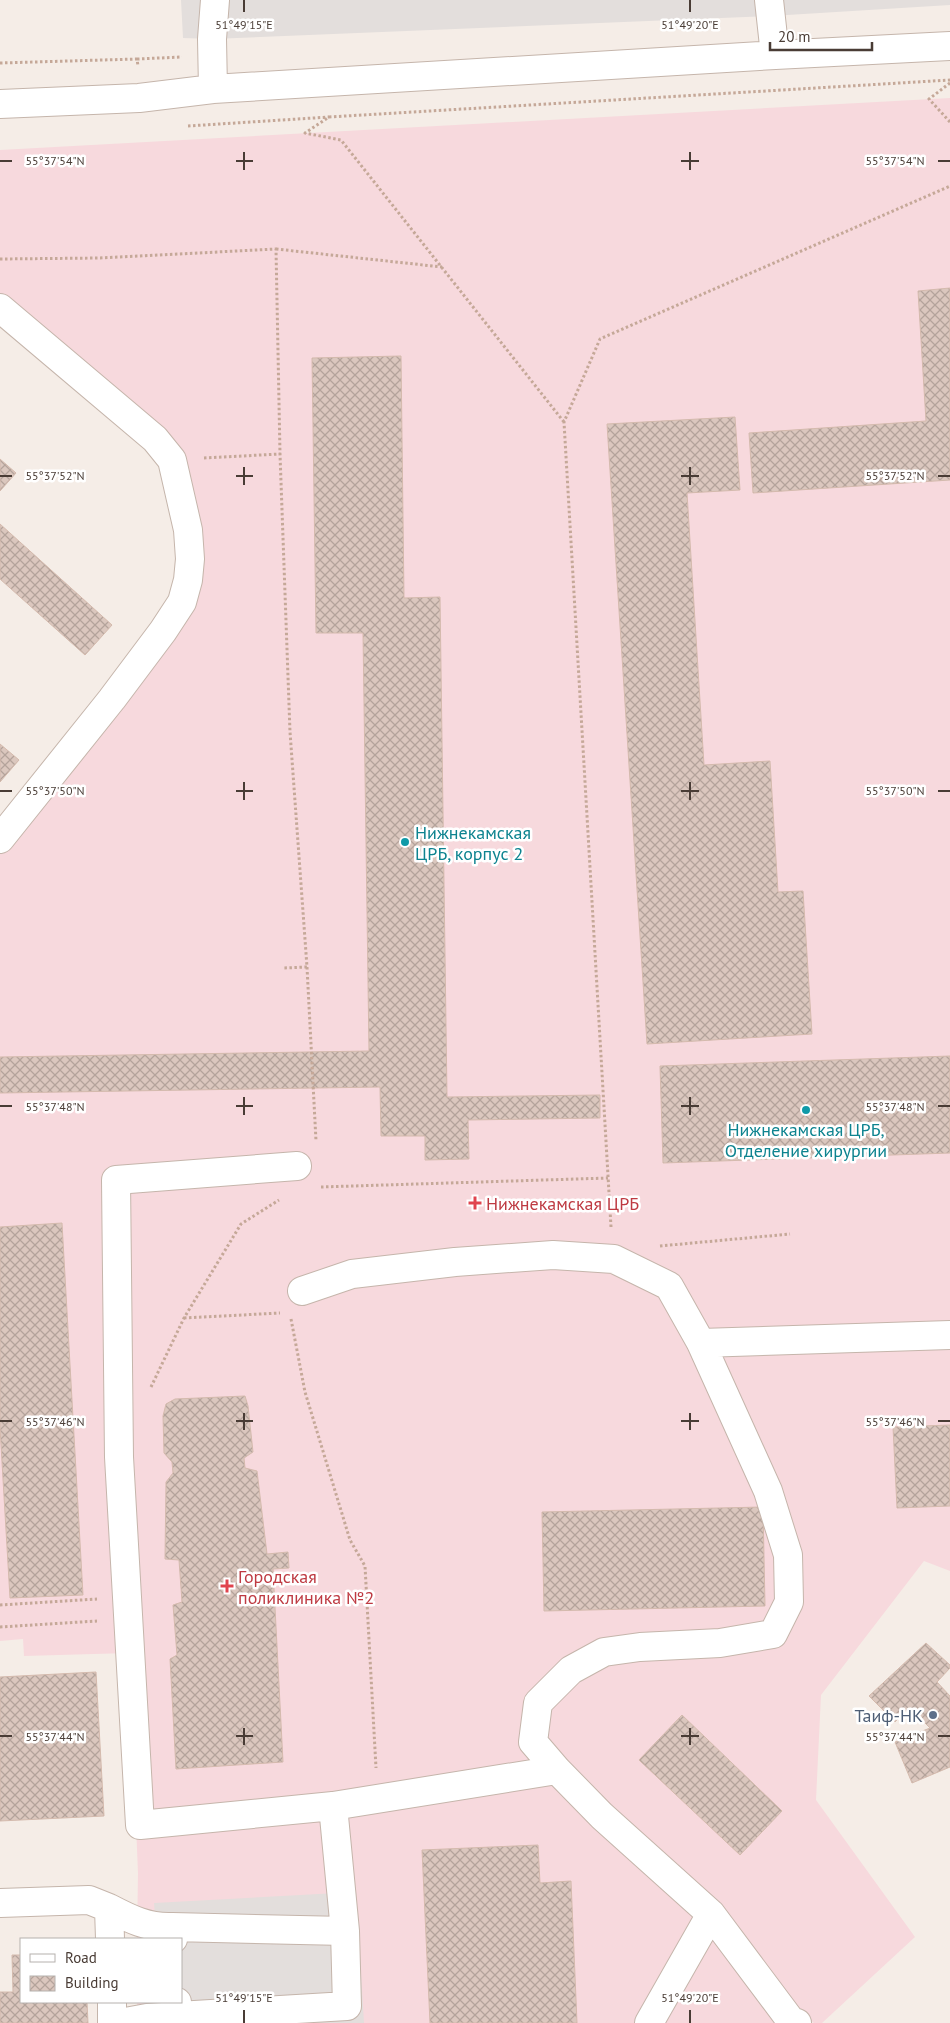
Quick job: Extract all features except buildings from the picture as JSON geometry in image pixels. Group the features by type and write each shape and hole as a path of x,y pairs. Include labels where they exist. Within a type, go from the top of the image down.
{"lane":[{"path":"213,89 212,39 215,0"},
{"path":"769,0 775,55"},
{"path":"0,104 139,98 213,89 950,46"},
{"path":"0,308 155,439 175,460 188,530 190,560 188,580 182,602 163,632 0,839"},
{"path":"297,1166 116,1180 119,1457 140,1825 333,1806 557,1770"},
{"path":"302,1290 352,1274 455,1262 553,1255 614,1259 669,1286 701,1343 768,1491 788,1555 789,1602 773,1634 720,1643 640,1647 604,1652 572,1670 538,1703 533,1742 557,1770 602,1816 711,1914 791,2021 797,2023"},
{"path":"701,1343 950,1335"},
{"path":"120,2023 147,2018 177,2009 346,2006 345,1931 333,1806"},
{"path":"0,1903 89,1900 131,1920 172,1933 345,1931"},
{"path":"109,1908 110,1938"},
{"path":"648,2023 711,1914"},
{"path":"112,2003 112,2023"}],"path":[{"path":"950,82 929,99 950,122"},
{"path":"564,422 341,140 305,133 329,117 950,82"},
{"path":"611,1232 564,422 600,339 950,186"},
{"path":"0,259 100,258 276,249 442,267"},
{"path":"276,249 280,454 290,732 307,967 316,1147"},
{"path":"175,460 280,454"},
{"path":"283,968 307,967"},
{"path":"318,1187 608,1178"},
{"path":"150,1390 184,1318 241,1224 282,1198"},
{"path":"652,1247 790,1234"},
{"path":"184,1318 290,1313 305,1392 350,1540 365,1566 376,1769"},
{"path":"0,1605 103,1599"},
{"path":"0,1627 104,1621"}],"shaded area":[{"path":"181,0 950,0 950,5 771,16 212,39 183,38"},
{"name":"Нижнекамская ЦРБ","path":"950,98 950,1571 924,1561 821,1695 816,1800 915,1937 822,2023 814,2023 802,2013 789,2023 137,2023 137,2003 182,2003 182,1938 137,1938 138,1873 129,1653 24,1656 23,1639 0,1641 0,845 183,611 184,473 0,299 0,150"},
{"path":"356,1892 364,2023 160,2023 159,2003 182,2003 182,1938 156,1927 154,1903"}],"place":[{"name":"Нижнекамская ЦРБ, корпус 2","path":"405,842"},
{"name":"Нижнекамская ЦРБ, Отделение хирургии","path":"806,1110"},
{"name":"Нижнекамская ЦРБ","path":"475,1203"},
{"name":"Городская поликлиника №2","path":"227,1586"},
{"name":"Таиф-НК","path":"933,1715"}]}
